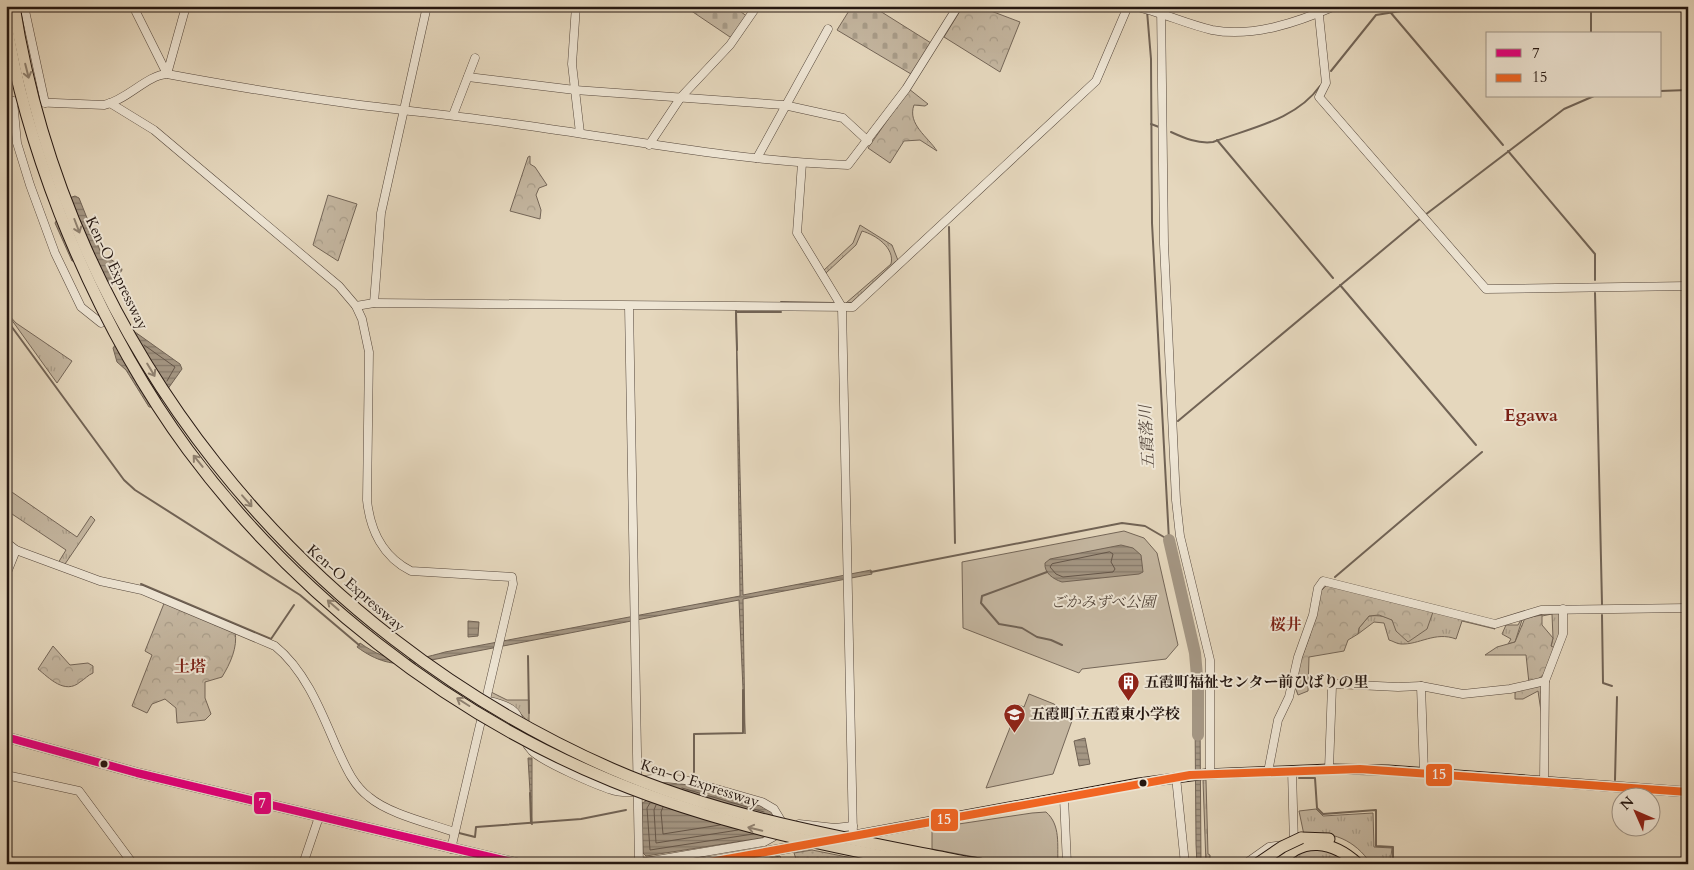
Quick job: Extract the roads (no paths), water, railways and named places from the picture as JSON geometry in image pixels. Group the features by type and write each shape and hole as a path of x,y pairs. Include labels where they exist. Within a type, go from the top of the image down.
{"highway":[{"name":"Ken-O Expressway","path":"14,6 26,67 41,125 57,174 81,235 133,340 163,390 234,487 274,532 334,591 403,648 451,682 540,734 613,770 675,794 736,813 810,831 980,864"},
{"name":"Ken-O Expressway","path":"6,21 32,134 51,190 93,291 122,346 152,396 200,465 258,533 326,600 395,656 446,692 500,725 609,780 671,804 733,824 808,842 923,864"},
{"path":"1257,864 1282,847 1319,837 1335,841 1356,852 1366,864"},
{"path":"1278,864 1302,842 1337,848 1358,864"}],"main road":[{"path":"6,737 137,773 520,864"},
{"path":"698,864 1190,775 1329,769 1424,773 1688,792"}],"street":[{"path":"24,6 45,103"},
{"path":"133,6 166,74"},
{"path":"166,74 186,6"},
{"path":"374,304 382,213 428,6"},
{"path":"576,6 572,64 580,133"},
{"path":"649,145 681,97 730,45 757,6"},
{"path":"101,322 81,308 56,252 30,185 17,143 10,101 110,103 130,94 156,76 166,74 279,94 453,115 649,145 802,163 848,165 906,89 958,6"},
{"path":"356,306 374,304 853,308 1096,81 1128,6"},
{"path":"1137,7 1160,11 1211,29 1233,32 1271,27 1319,9 1335,6"},
{"path":"1319,9 1326,83 1319,97 1482,286 1488,290 1688,286"},
{"path":"1160,11 1164,244 1176,500 1181,543 1210,660 1208,774"},
{"path":"757,158 784,105 828,28"},
{"path":"453,115 475,58"},
{"path":"468,77 576,90 784,105 843,118 868,141"},
{"path":"110,103 154,130 339,286 356,306 362,319 369,352 367,500 369,519 374,532 388,554 411,571 512,577 513,584 451,849"},
{"path":"802,163 797,233 842,307 853,836"},
{"path":"629,306 639,863 764,842 776,837 786,829 801,824 835,828 852,826"},
{"path":"6,542 16,550 100,581 171,598 275,646 289,657 301,676 352,780 370,798 384,806 454,832"},
{"path":"6,575 16,550"},
{"path":"1268,772 1278,720 1289,697 1298,657 1314,615 1318,588 1323,581 1495,624 1541,610 1688,608"},
{"path":"1544,782 1545,680 1563,634 1563,610"},
{"path":"1329,769 1332,686 1336,684 1398,687 1421,686 1464,694 1510,689 1545,680"},
{"path":"1421,686 1424,773"},
{"path":"485,700 504,704 517,714 528,746 543,759 613,791 637,792"},
{"path":"1245,864 1269,847 1294,845 1292,770"},
{"path":"6,776 79,791 133,864"},
{"path":"1176,777 1185,864"},
{"path":"637,780 664,778 685,780 762,802 774,810 786,829"},
{"path":"1064,798 1067,864"},
{"path":"303,864 319,817"}],"water":[{"path":"75,196 79,198 101,253 121,266 122,270 104,298 100,299 77,261 72,261 55,223 69,198"},
{"path":"736,310 743,595 871,570 872,574 743,599 745,734 739,600 416,663 392,663 371,656 357,647 360,643 381,655 401,660 421,658 740,596"},
{"path":"128,327 180,364 182,369 155,407 149,407 126,370 117,362 113,348"},
{"path":"1121,545 1133,548 1141,555 1143,572 1062,582 1052,577 1045,567 1045,563 1050,559"},
{"path":"468,621 479,622 478,636 468,637"},
{"path":"1195,717 1200,718 1201,864 1197,864 1196,844"},
{"path":"1085,738 1090,764 1079,766 1074,741"},
{"path":"528,758 532,758 532,825"},
{"path":"661,780 693,785 765,807 771,811 781,825 769,836 761,838 646,856 643,853 642,803 646,801 641,789"}],"waterway":[{"path":"1331,71 1376,15 1432,6"},
{"path":"1591,6 1591,32"},
{"name":"五霞落川","path":"1147,11 1151,59 1152,223 1169,540"},
{"path":"1391,13 1503,145"},
{"path":"1171,132 1197,141 1213,142 1271,122 1285,115 1310,98 1320,86"},
{"path":"1662,91 1688,90"},
{"path":"1425,215 1564,109 1589,98"},
{"name":"五霞落川","path":"1151,124 1159,127"},
{"path":"1217,140 1333,278"},
{"path":"1508,151 1595,254 1595,280"},
{"path":"1178,421 1421,218"},
{"path":"949,227 955,543"},
{"path":"849,303 852,303 896,262"},
{"path":"1340,285 1476,445"},
{"path":"1595,293 1602,604"},
{"path":"781,302 833,303"},
{"path":"737,350 736,312 781,312"},
{"path":"6,319 124,480 135,490 300,595 359,645"},
{"path":"1335,577 1482,452"},
{"path":"871,572 1122,523 1145,526 1169,540"},
{"name":"五霞落川","path":"1169,540 1195,653 1198,688 1198,735"},
{"path":"1047,572 982,596 981,603 999,624 1022,628 1037,637 1062,645"},
{"path":"141,584 271,639 294,605"},
{"path":"1602,615 1603,683 1612,686"},
{"path":"528,656 529,713"},
{"path":"694,772 694,734 743,733 743,690"},
{"path":"1615,780 1617,697"},
{"path":"1299,778 1315,778 1317,808 1323,814 1376,810 1376,846 1393,847 1393,864"},
{"path":"530,793 531,823"},
{"path":"459,833 475,837 476,827 581,819 626,810"},
{"path":"1394,863 1491,861"}],"place":[{"name":"五霞町福祉センター前ひばりの里","path":"1128,701"},
{"name":"五霞町立五霞東小学校","path":"1014,733"}],"district":[{"name":"Egawa","path":"1531,415"},
{"name":"桜井","path":"1286,624"},
{"name":"土塔","path":"190,666"}],"park label":[{"name":"ごかみずべ公園","path":"1103,602"}]}
